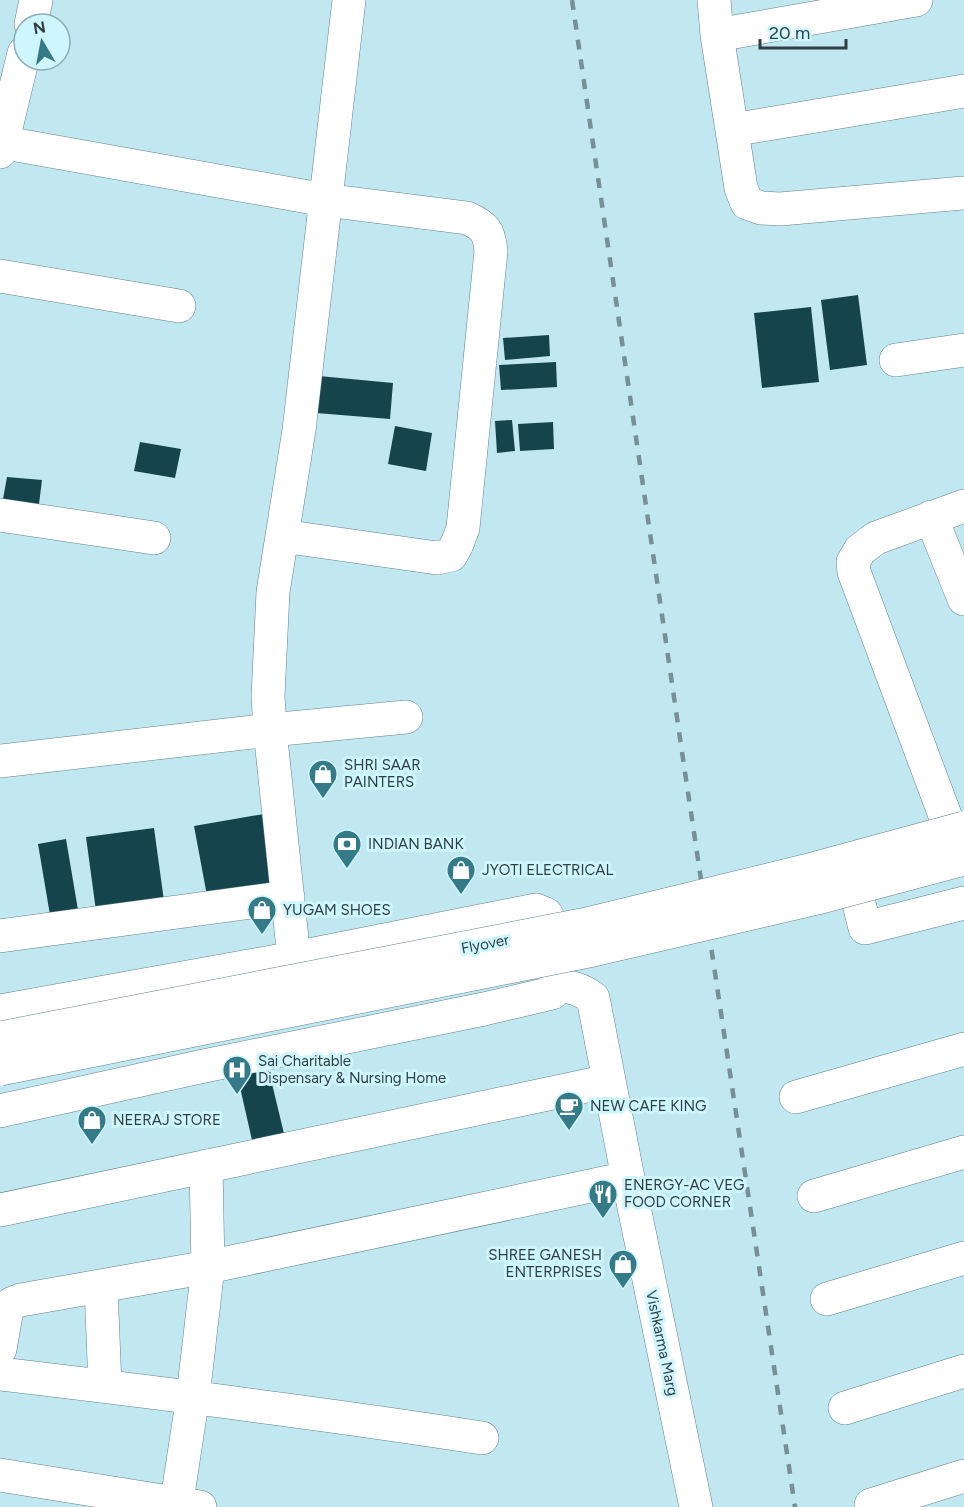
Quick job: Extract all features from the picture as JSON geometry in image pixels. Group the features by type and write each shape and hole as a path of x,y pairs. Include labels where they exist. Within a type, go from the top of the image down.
{"street":[{"path":"294,958 268,696 273,592 299,430 349,0"},
{"path":"714,0 717,35 741,188 747,203 761,208 780,209 964,193"},
{"path":"717,35 916,0"},
{"path":"19,72 1,146 326,200 467,218 481,224 489,236 491,251 463,528 458,544 451,555 437,558 282,536"},
{"path":"732,130 964,91"},
{"path":"0,276 179,306"},
{"path":"896,360 964,350"},
{"path":"964,506 876,538 860,550 853,562 854,572 958,819 845,846 865,928 964,903"},
{"path":"0,515 154,538"},
{"path":"931,517 964,599"},
{"path":"0,761 406,717"},
{"name":"Flyover","path":"0,1038 588,924 813,869 958,819"},
{"name":"Flyover","path":"0,1069 593,950 817,898 964,859"},
{"path":"0,936 288,897"},
{"path":"0,1011 294,958 536,910 546,914 549,920 557,985 552,993 484,1009 204,1066 0,1111"},
{"name":"Vishkarma Marg","path":"557,985 575,988 593,998 696,1507"},
{"path":"0,1047 330,998 0,1081"},
{"path":"796,1096 964,1049"},
{"path":"0,1210 609,1081"},
{"path":"814,1196 964,1152"},
{"path":"0,1475 73,1497 184,1506 193,1396 208,1267 206,1166"},
{"path":"0,1349 7,1310 14,1302 208,1267 628,1178"},
{"path":"827,1299 964,1258"},
{"path":"101,1287 105,1386"},
{"path":"845,1408 964,1371"},
{"path":"0,1374 193,1396 482,1438"},
{"path":"871,1504 964,1476"}],"building":[{"path":"858,295 867,365 830,370 821,300"},
{"path":"811,307 819,382 762,388 754,313"},
{"path":"549,335 550,356 505,360 503,338"},
{"path":"556,362 557,387 501,390 499,365"},
{"path":"319,376 393,383 390,419 316,413"},
{"path":"512,420 515,451 497,453 495,421"},
{"path":"553,422 554,449 520,451 518,424"},
{"path":"395,426 432,433 426,471 388,464"},
{"path":"140,442 181,449 175,478 134,471"},
{"path":"7,477 42,480 38,512 1,510"},
{"path":"264,814 278,888 208,901 194,826"},
{"path":"154,828 164,901 96,911 86,837"},
{"path":"66,839 78,910 50,915 38,844"},
{"path":"268,1067 286,1142 254,1149 237,1074"}],"railway":[{"path":"572,0 795,1507"}],"place":[{"name":"SHRI SAAR PAINTERS","path":"323,800"},
{"name":"INDIAN BANK","path":"347,870"},
{"name":"JYOTI ELECTRICAL","path":"461,896"},
{"name":"YUGAM SHOES","path":"262,936"},
{"name":"Sai Charitable Dispensary & Nursing Home","path":"237,1096"},
{"name":"NEW CAFE KING","path":"569,1132"},
{"name":"NEERAJ STORE","path":"92,1146"},
{"name":"ENERGY-AC VEG FOOD CORNER","path":"603,1220"},
{"name":"SHREE GANESH ENTERPRISES","path":"623,1290"}]}
